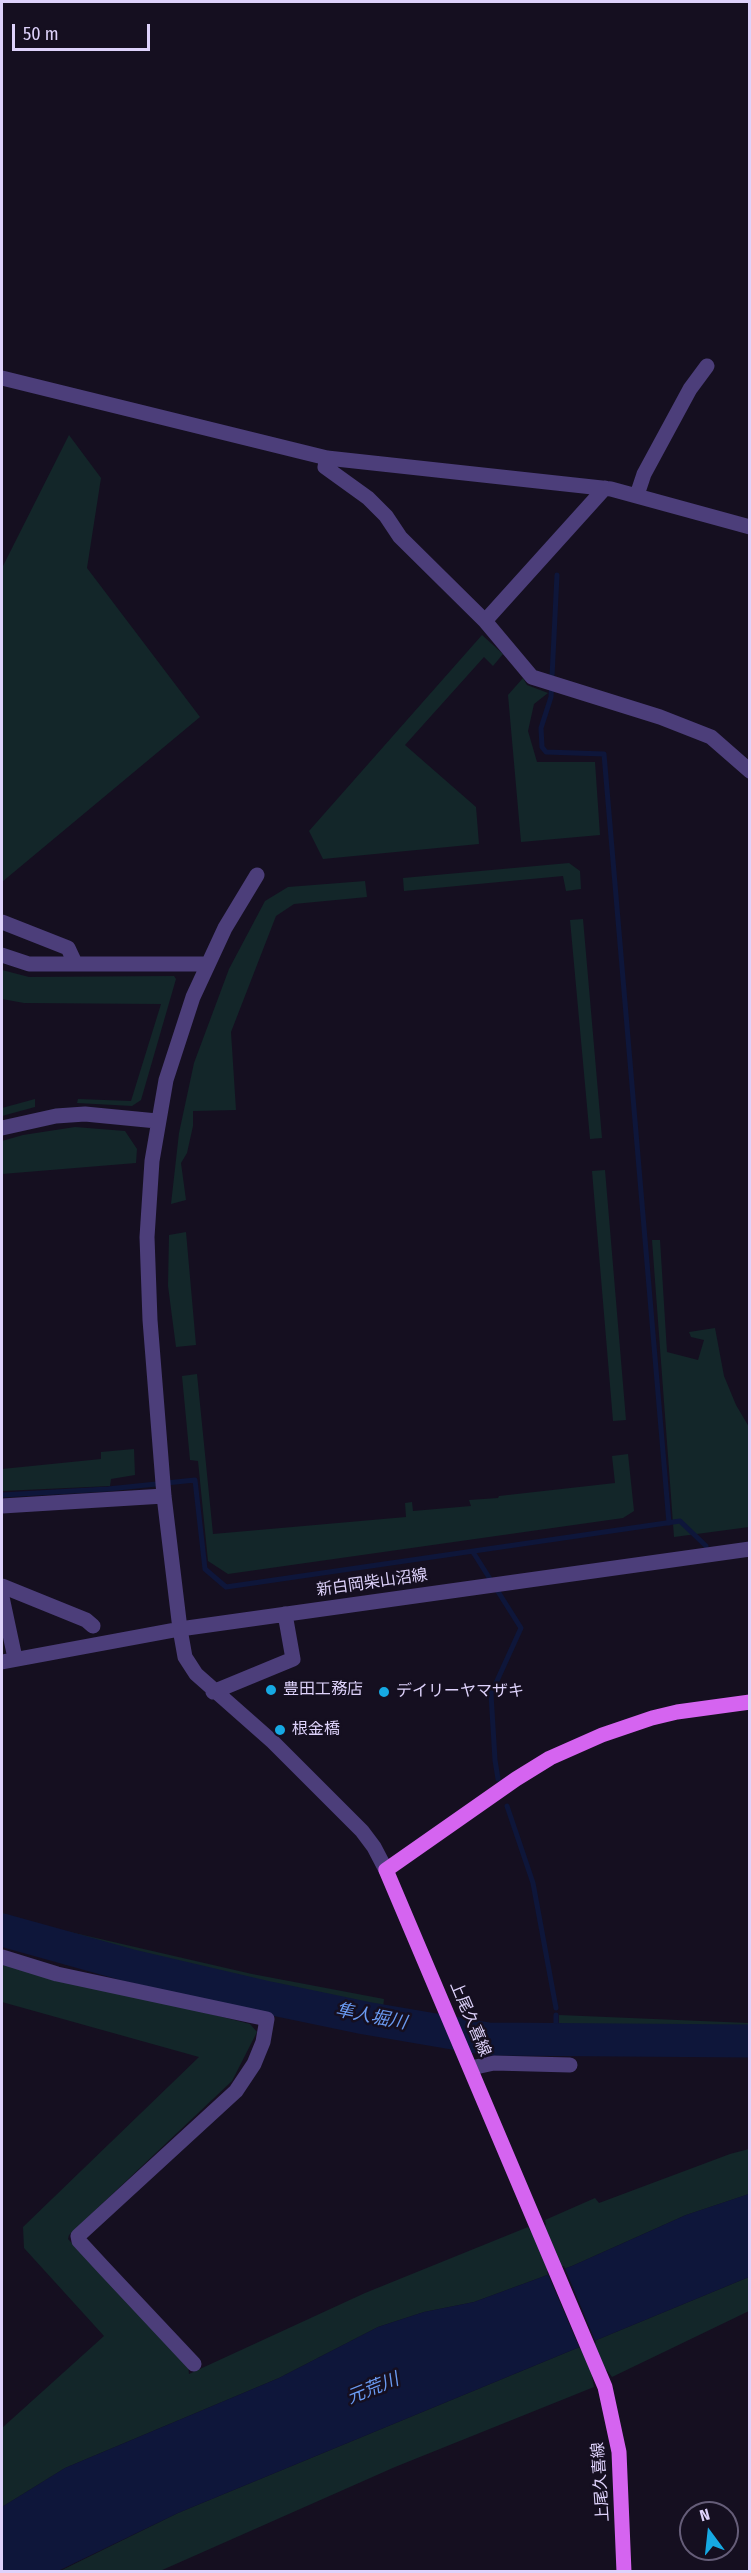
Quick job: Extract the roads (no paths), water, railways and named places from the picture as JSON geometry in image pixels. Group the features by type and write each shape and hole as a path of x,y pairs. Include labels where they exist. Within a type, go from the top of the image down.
{"main road":[{"path":"386,1870 516,1779 550,1758 602,1735 652,1718 676,1712 750,1702"},
{"name":"上尾久喜線","path":"386,1870 602,2378 619,2452 624,2571"}],"street":[{"path":"637,495 644,474 690,389 707,366"},
{"path":"2,378 327,458 605,488 750,527"},
{"path":"327,458 325,467 368,498 386,516 400,537 485,621 532,677 660,717 711,737 750,771"},
{"path":"485,621 605,488"},
{"path":"257,875 225,928 207,964 179,1036 157,1121 149,1199 148,1275 164,1496 180,1629 185,1657 189,1665 213,1692 281,1750 362,1830 386,1870"},
{"path":"2,922 68,948 75,963"},
{"path":"2,955 29,963 207,964"},
{"path":"2,1128 56,1116 85,1114 157,1121"},
{"path":"2,1506 164,1496"},
{"name":"新白岡柴山沼線","path":"8,1660 180,1629 750,1549"},
{"path":"2,1586 86,1620 93,1626"},
{"path":"2,1597 8,1660"},
{"path":"213,1692 293,1659 285,1614"},
{"path":"2,1958 57,1974 267,2019 254,2064 236,2091 78,2236 79,2241 194,2364"},
{"path":"468,2061 570,2065"}],"water":[{"name":"元荒川","path":"749,2194 749,2277 178,2513 58,2571 2,2572 2,2507 65,2468 279,2378 378,2327 424,2312 474,2302 572,2266 686,2215"}],"waterway":[{"path":"557,575 551,697 541,728 542,747 546,752 604,754 669,1523"},
{"path":"2,1495 108,1489 195,1480 205,1569 226,1587 680,1521 706,1546"},
{"path":"473,1552 521,1628 491,1694 498,1779"},
{"path":"507,1806 533,1883 556,2008"},
{"name":"隼人堀川","path":"2,1930 128,1965 269,1998 365,2018 488,2039 750,2041"},
{"path":"556,2015 556,2040"}],"place":[{"name":"豊田工務店","path":"271,1690"},
{"name":"デイリーヤマザキ","path":"384,1692"},
{"name":"根金橋","path":"280,1730"}]}
